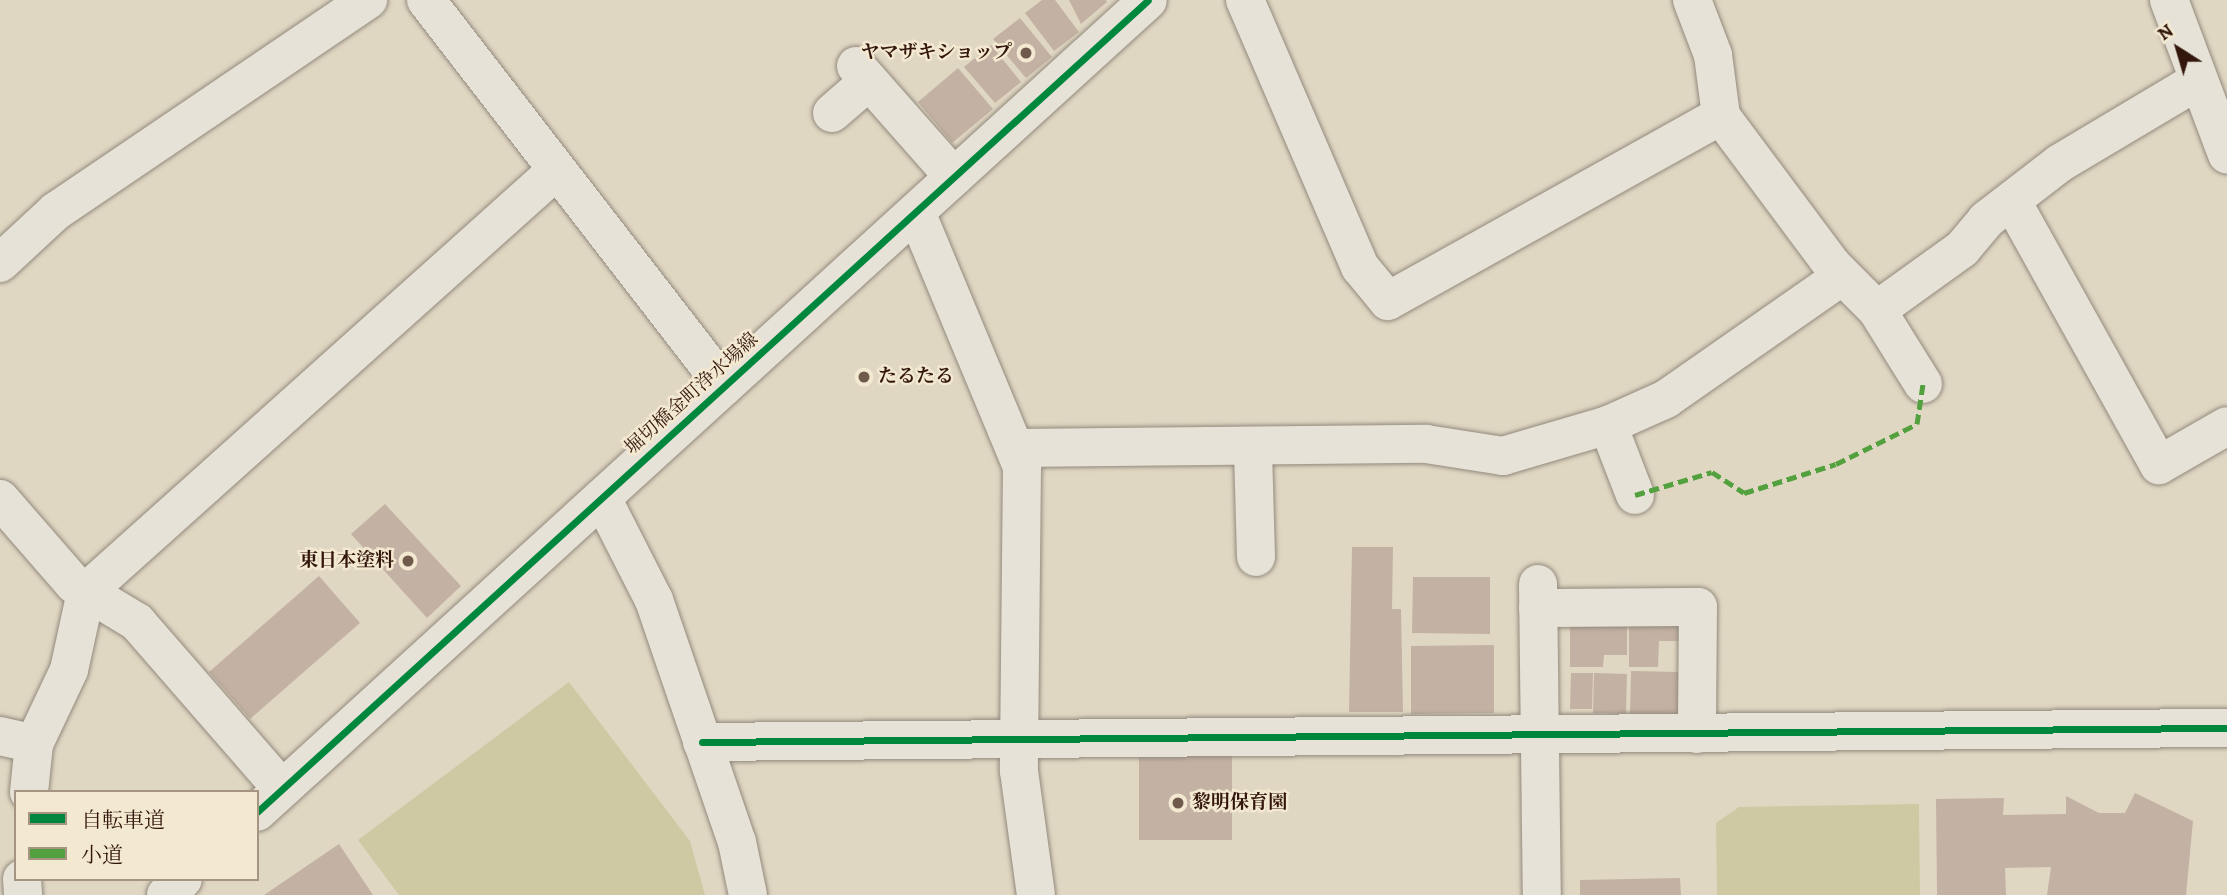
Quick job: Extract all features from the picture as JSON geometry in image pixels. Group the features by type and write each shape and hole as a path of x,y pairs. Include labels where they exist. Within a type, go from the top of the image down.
{"street":[{"path":"0,263 56,211 368,0"},
{"path":"426,0 724,386"},
{"name":"堀切橋金町浄水場線","path":"270,800 1148,0"},
{"path":"1245,0 1360,267 1388,301 1721,116"},
{"path":"1692,0 1713,55 1721,116 1842,276 1877,310 1923,384"},
{"path":"2169,0 2209,89 2227,154"},
{"path":"832,113 863,74 954,177"},
{"path":"1877,310 2060,163 2209,89"},
{"path":"29,790 17,740 69,670 86,592 557,170"},
{"path":"2013,203 2160,465 2227,426"},
{"path":"916,212 1022,467 1019,741 1036,895"},
{"path":"1015,448 1253,450 1426,444 1503,456 1608,425 1700,380 1842,276"},
{"path":"1608,425 1635,495"},
{"path":"1253,450 1256,557"},
{"path":"602,498 654,600 702,742 748,895"},
{"path":"0,499 86,592 137,622 270,800"},
{"path":"1542,895 1538,596 1698,607 1697,734"},
{"path":"702,742 2227,728"},
{"path":"166,895 181,881"}],"shaded area":[{"path":"569,682 690,841 705,895 399,895 358,840"},
{"path":"1919,804 1920,895 1717,895 1716,823 1739,807"}],"building":[{"path":"1042,0 1055,0 1079,32 1054,51 1025,13"},
{"path":"1069,0 1106,0 1107,2 1081,24"},
{"path":"1020,18 1052,57 1026,78 993,39"},
{"path":"991,45 1021,82 995,103 964,67"},
{"path":"958,68 993,109 952,143 918,102"},
{"path":"385,504 461,586 427,618 351,534"},
{"path":"1352,547 1393,547 1392,609 1401,609 1403,712 1349,712"},
{"path":"319,576 360,623 250,719 209,672"},
{"path":"1413,577 1490,577 1490,634 1412,633"},
{"path":"1627,618 1627,655 1604,655 1603,667 1570,667 1570,619"},
{"path":"1629,619 1685,620 1685,641 1659,641 1658,667 1629,667"},
{"path":"1494,645 1494,713 1411,714 1411,646"},
{"path":"1631,671 1680,672 1679,715 1630,714"},
{"path":"1571,673 1593,673 1592,709 1570,709"},
{"path":"1594,673 1627,674 1626,714 1593,713"},
{"path":"1139,756 1232,756 1232,840 1139,840"},
{"path":"2135,793 2193,821 2186,895 2047,895 2051,867 2005,868 2006,895 1937,895 1936,799 2004,798 2003,815 2066,814 2066,796 2099,813 2125,813"},
{"path":"339,844 373,895 264,895"},
{"path":"1680,878 1681,895 1580,895 1580,880"}],"marked path":[{"path":"1635,495 1712,472 1744,493 1836,464 1917,424 1923,384"}],"cycle path":[{"path":"259,810 1148,0"},
{"path":"702,742 2227,728"}],"place":[{"name":"ヤマザキショップ","path":"1026,53"},
{"name":"たるたる","path":"864,377"},
{"name":"東日本塗料","path":"408,561"},
{"name":"黎明保育園","path":"1178,803"}]}
